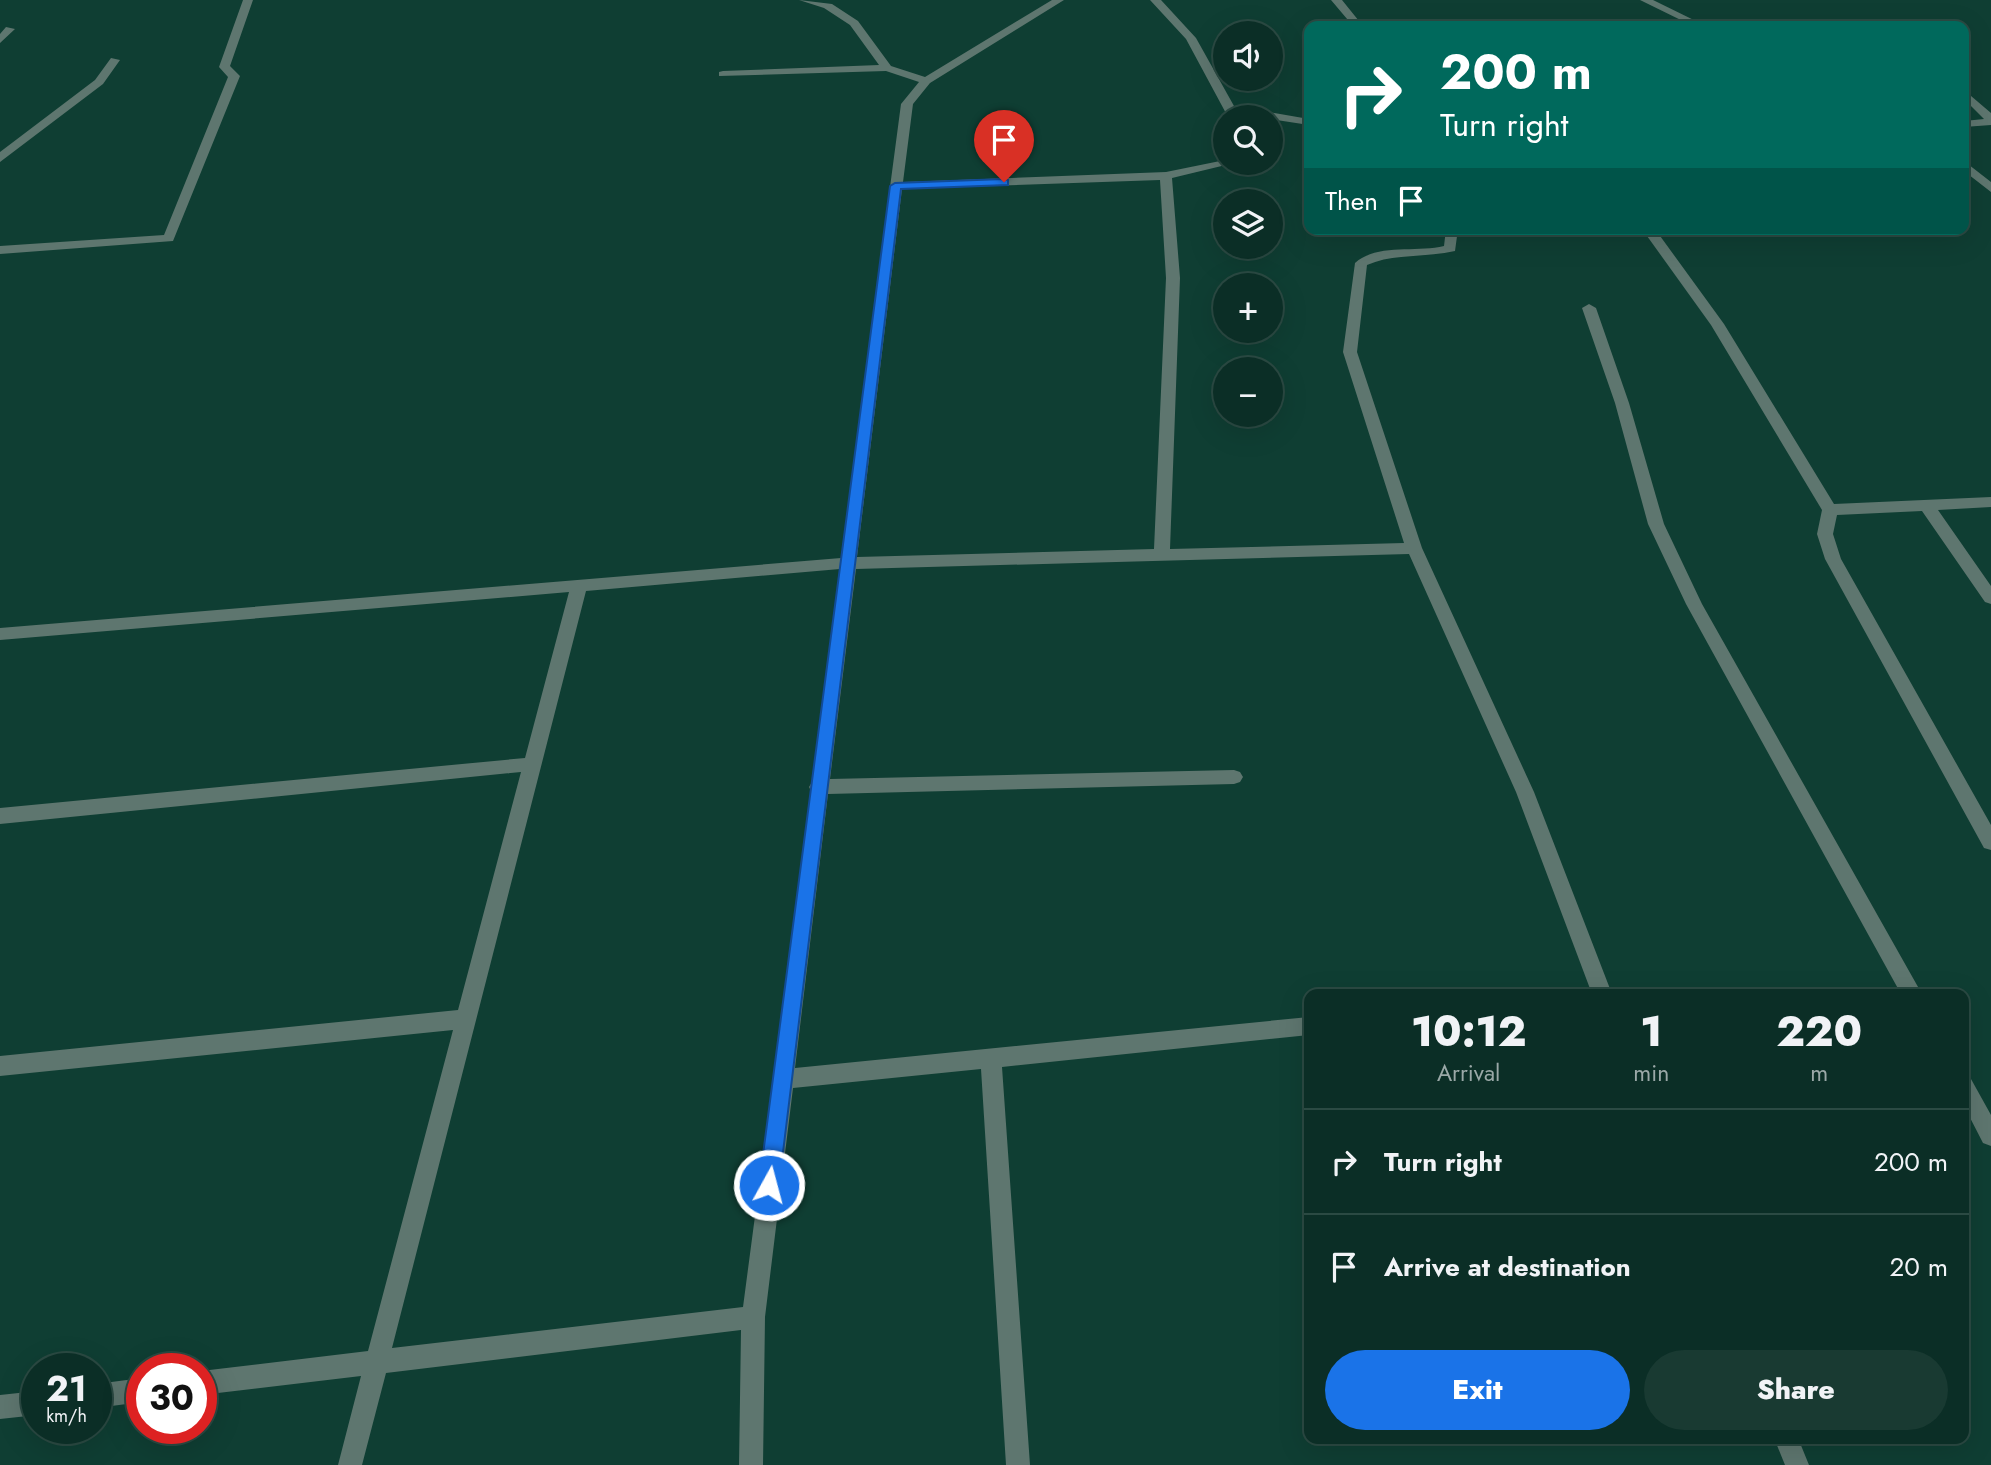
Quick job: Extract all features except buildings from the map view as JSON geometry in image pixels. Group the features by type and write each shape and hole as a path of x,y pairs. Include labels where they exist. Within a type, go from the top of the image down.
{"street":[{"path":"0,250 169,238 234,76 224,67 248,0"},
{"path":"804,0 828,6 854,23 887,68"},
{"path":"751,1465 753,1317 818,787 907,104 926,80 1059,0"},
{"path":"1155,0 1191,38 1228,105"},
{"path":"1336,0 1354,21"},
{"path":"1645,0 1690,21"},
{"path":"0,40 10,29"},
{"path":"2,155 99,82 115,60"},
{"path":"723,74 887,68 926,80"},
{"path":"1969,98 1991,120"},
{"path":"1283,119 1304,121"},
{"path":"1969,123 1991,120"},
{"path":"895,186 1166,176 1213,166"},
{"path":"1969,169 1991,188"},
{"path":"1162,555 1173,278 1166,176"},
{"path":"1451,235 1450,248 1438,252 1372,257 1361,263 1350,352 1414,548 1525,792 1600,989"},
{"path":"1652,235 1717,324 1830,510 1825,534 1833,559 1991,842"},
{"path":"1589,308 1622,403 1656,524 1694,604 1909,989"},
{"path":"1830,510 1991,502"},
{"path":"1927,506 1991,598"},
{"path":"0,634 849,563 1414,548"},
{"path":"350,1465 579,585"},
{"path":"0,816 533,764"},
{"path":"818,787 1234,777"},
{"path":"0,1066 466,1019"},
{"path":"782,1079 1304,1027"},
{"path":"990,1058 1018,1465"},
{"path":"1969,1095 1991,1136"},
{"path":"217,1381 753,1317"},
{"path":"0,1407 21,1405"},
{"path":"1788,1444 1797,1465"}],"route":[{"path":"769,1185 895,186 1004,182"}]}
